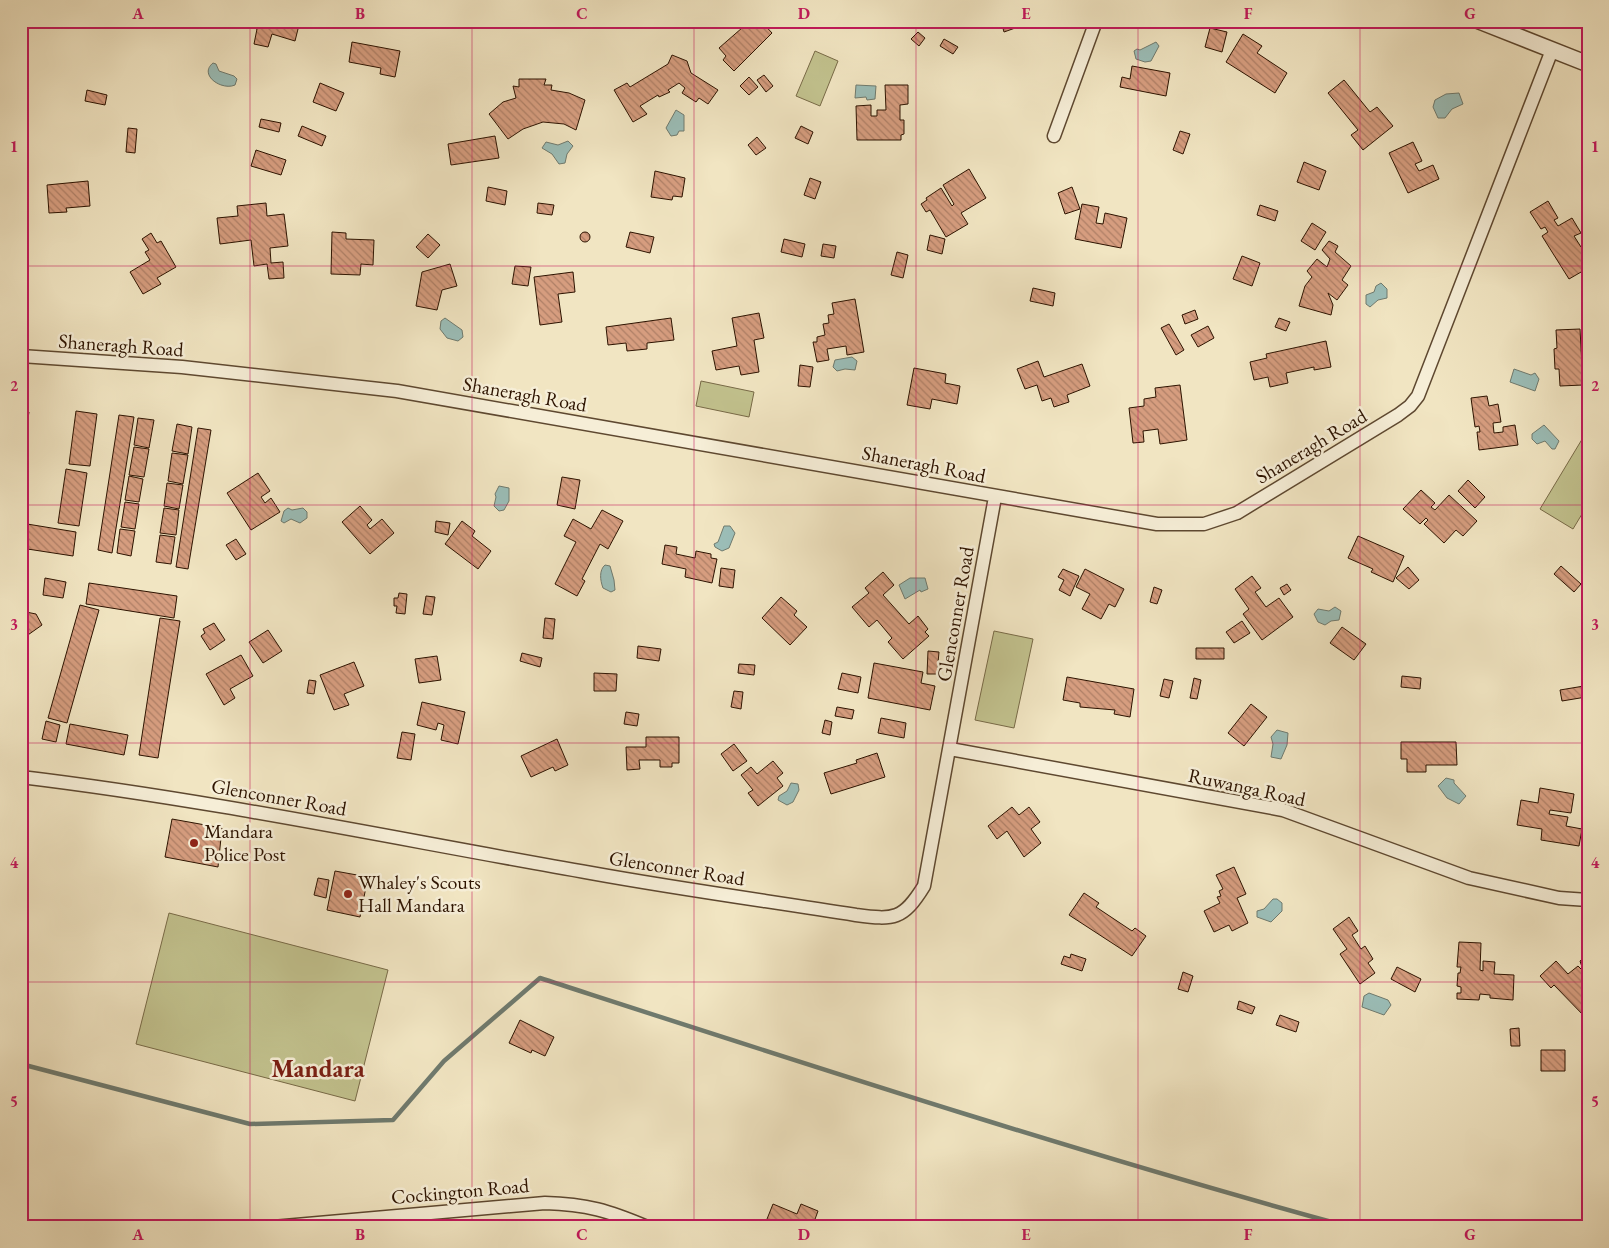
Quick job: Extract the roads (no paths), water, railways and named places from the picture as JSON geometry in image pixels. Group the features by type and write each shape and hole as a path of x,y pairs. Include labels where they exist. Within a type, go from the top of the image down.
{"street":[{"path":"1054,136 1096,21"},
{"path":"1479,21 1588,64"},
{"name":"Shaneragh Road","path":"21,356 182,367 397,391 864,471 995,497 1157,524 1204,524 1237,513 1410,406 1418,396 1552,50"},
{"name":"Glenconner Road","path":"21,777 117,789 400,837 592,873 878,918 895,916 911,907 924,886 995,497"},
{"name":"Ruwanga Road","path":"950,749 1282,810 1469,878 1560,898 1588,900"},
{"name":"Cockington Road","path":"273,1227 545,1203 577,1204 608,1211 647,1227"}],"water":[{"path":"1156,42 1159,46 1151,61 1145,62 1136,59 1134,51"},
{"path":"213,63 216,64 219,71 234,76 237,79 235,85 224,86 218,84 210,77 208,72"},
{"path":"856,85 876,86 875,99 867,100 866,97 855,98"},
{"path":"1459,93 1463,104 1452,109 1445,118 1438,118 1433,107 1435,100 1446,94"},
{"path":"676,110 684,115 684,131 679,131 677,135 671,136 666,128"},
{"path":"568,141 573,146 567,154 565,163 559,164 552,154 542,148 546,142 558,145"},
{"path":"1381,283 1387,289 1387,298 1378,300 1370,307 1366,304 1366,295 1374,292 1376,286"},
{"path":"445,318 462,330 463,337 458,341 447,338 440,329 441,321"},
{"path":"852,357 857,361 855,370 845,369 837,371 833,367 835,360"},
{"path":"1514,369 1531,375 1535,373 1539,379 1535,391 1510,382"},
{"path":"1544,425 1559,441 1555,449 1552,449 1545,441 1537,444 1532,439 1532,434"},
{"path":"499,486 509,488 509,501 504,510 499,511 494,506 495,494"},
{"path":"288,508 292,510 303,508 307,512 307,518 300,523 291,519 284,523 281,521 284,511"},
{"path":"724,526 730,526 735,533 729,548 722,551 715,547 714,544 718,542"},
{"path":"605,565 610,566 614,580 615,590 611,592 603,588 601,582 601,572"},
{"path":"910,578 925,578 928,589 921,592 920,590 905,599 899,585"},
{"path":"1335,607 1341,611 1339,620 1331,621 1325,625 1318,622 1314,614 1318,609 1329,611"},
{"path":"1277,730 1288,733 1287,745 1281,759 1271,757 1273,744 1271,737"},
{"path":"1446,778 1454,780 1454,783 1466,796 1459,804 1447,798 1438,786"},
{"path":"791,783 798,784 799,790 793,802 787,805 778,800 779,796 787,791"},
{"path":"1273,899 1277,899 1282,903 1282,911 1271,922 1257,917 1257,911 1264,909"},
{"path":"1369,993 1388,1000 1391,1005 1384,1015 1362,1007 1364,996"}],"waterway":[{"path":"21,1064 250,1124 393,1120 444,1061 540,978 1045,1139 1350,1227"}],"place":[{"name":"Mandara Police Post","path":"194,843"},
{"name":"Whaley's Scouts Hall Mandara","path":"348,894"}],"district":[{"name":"Mandara","path":"318,1068"}]}
